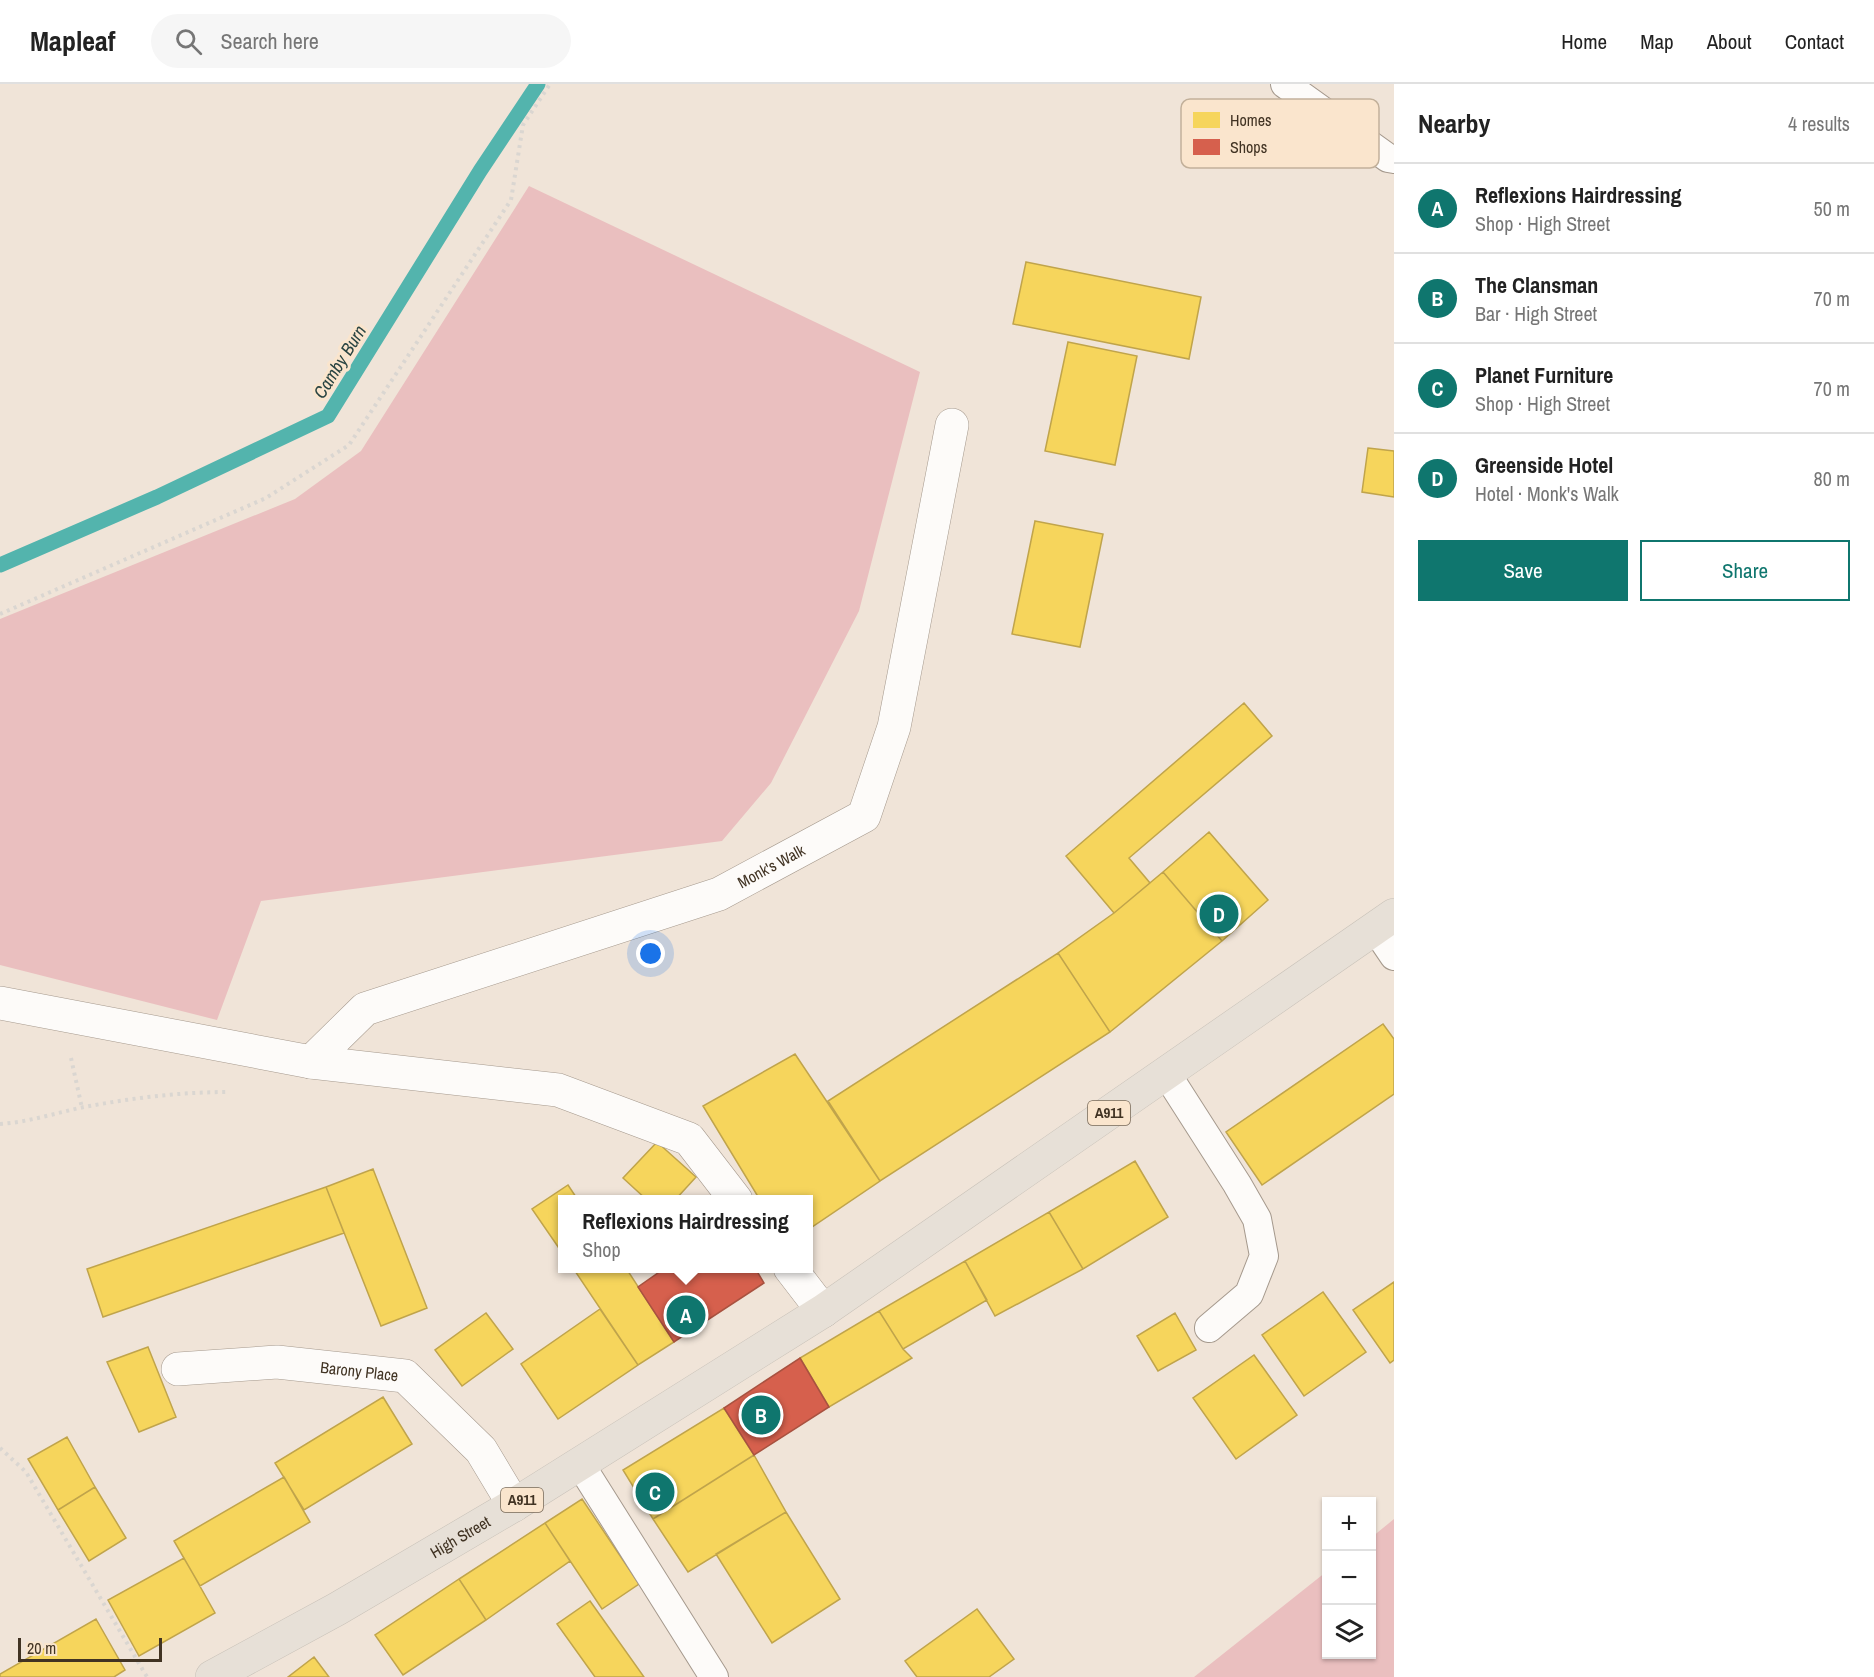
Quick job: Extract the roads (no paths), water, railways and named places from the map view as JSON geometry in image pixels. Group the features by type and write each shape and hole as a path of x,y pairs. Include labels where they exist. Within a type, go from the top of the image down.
{"main road":[{"name":"A911","path":"823,1311 1384,921"},
{"name":"High Street","path":"212,1677 337,1608 514,1505 823,1311"}],"street":[{"name":"Monk's Walk","path":"311,1062 365,1009 719,894 864,816 894,727 952,425"},
{"path":"0,1003 311,1062 558,1090 689,1139 732,1195"},
{"path":"793,1273 823,1311"},
{"name":"Barony Place","path":"178,1369 278,1362 405,1376 482,1450 514,1505"}],"lane":[{"path":"1285,84 1306,99"},
{"path":"1379,152 1394,159"},
{"path":"1384,921 1394,956"},
{"path":"1166,1073 1257,1219 1264,1256 1249,1294 1209,1328"},
{"path":"580,1464 709,1675"}],"waterway":[{"name":"Camby Burn","path":"0,565 157,497 328,416 480,171 538,84"}],"place":[{"name":"Greenside Hotel","path":"1219,914"},
{"name":"Reflexions Hairdressing","path":"686,1315"},
{"name":"The Clansman","path":"761,1415"},
{"name":"Planet Furniture","path":"655,1492"}]}
